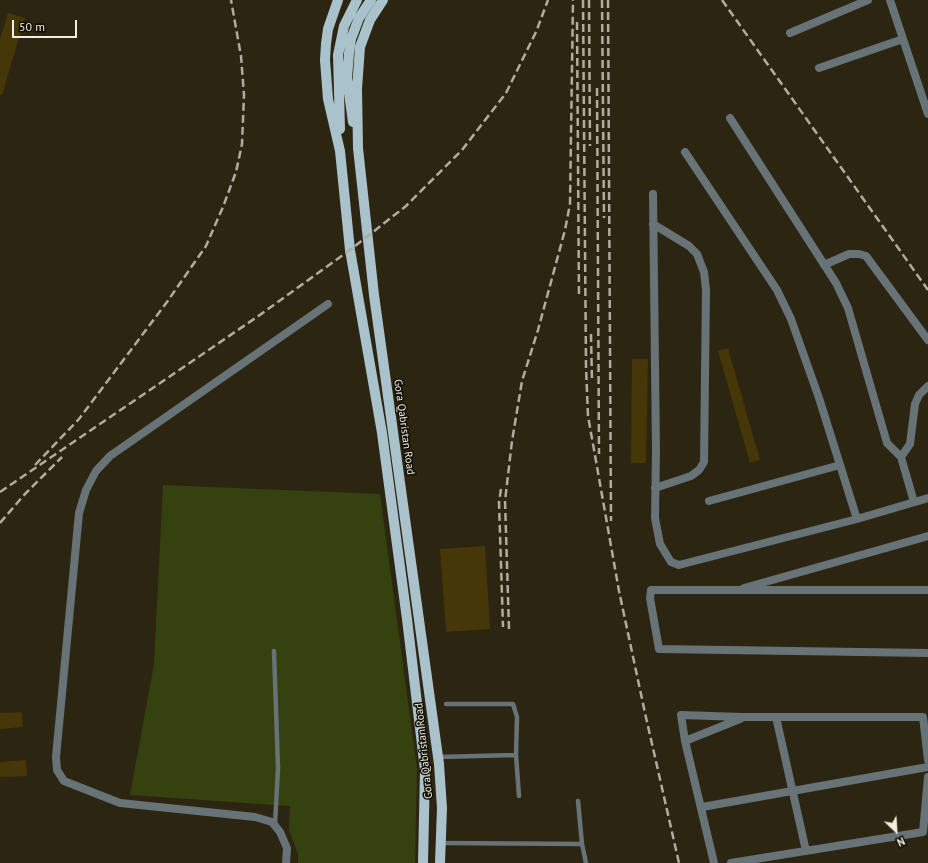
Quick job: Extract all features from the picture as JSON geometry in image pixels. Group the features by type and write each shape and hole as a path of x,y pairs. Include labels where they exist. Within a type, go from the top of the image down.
{"main road":[{"name":"Gora Qabristan Road","path":"338,0 328,30 325,60 328,100 340,151 350,250 382,433 407,619 425,770 423,863"},
{"path":"357,0 346,19 340,40 337,71 358,148"},
{"path":"340,151 351,39 358,18 371,0"},
{"name":"Gora Qabristan Road","path":"383,0 370,20 360,48 357,89 358,148 374,295 438,757 442,808 440,863"}],"street":[{"path":"790,33 868,0"},
{"path":"890,0 928,114"},
{"path":"819,68 903,39"},
{"path":"730,118 836,283 848,308 887,443 901,457 914,502"},
{"path":"685,152 778,290 791,319 819,398 857,519"},
{"path":"653,194 656,451 655,518 660,544 671,562 680,565 857,519 928,498"},
{"path":"653,224 689,246 696,254 704,272 706,290 704,462 699,470 691,476 678,482 655,488"},
{"path":"824,265 849,254 866,256 928,340"},
{"path":"286,863 287,848 280,832 272,822 255,817 120,803 64,781 57,770 56,757 79,513 86,490 96,471 110,456 328,304"},
{"path":"901,457 910,444 915,404 919,395 928,386"},
{"path":"709,501 840,465"},
{"path":"733,591 928,536"},
{"path":"928,590 651,590 650,604 659,649 928,653"},
{"path":"714,863 686,741 682,715 742,717 923,717 928,760"},
{"path":"686,741 742,717"},
{"path":"776,717 806,851"},
{"path":"702,807 928,767"},
{"path":"731,863 923,832 928,777"}],"lane":[{"path":"274,651 278,768 275,826"},
{"path":"446,704 513,704 517,717 516,755 519,796"},
{"path":"438,757 516,755"},
{"path":"578,801 582,844 586,863"},
{"path":"440,843 582,844"}],"green space":[{"path":"163,485 380,494 417,769 415,863 298,863 298,854 289,830 290,806 130,795 154,664"}],"building":[{"path":"8,13 25,18 2,95 0,95 0,39"},
{"path":"728,348 760,460 750,463 718,351"},
{"path":"632,359 648,359 646,463 631,463"},
{"path":"485,546 490,629 446,632 440,549"},
{"path":"22,712 23,727 0,729 0,713"},
{"path":"26,760 27,776 0,777 0,762"}],"railway":[{"path":"35,465 79,419 167,302 206,246 223,207 236,172 242,144 244,95 241,56 231,0"},
{"path":"0,492 257,317 350,250 406,206 462,150 506,93 536,32 548,0"},
{"path":"509,629 505,501 512,441 522,381 538,330 565,230 570,204 573,0"},
{"path":"583,0 586,367 588,416 619,591 679,863"},
{"path":"589,0 590,146"},
{"path":"602,0 604,218"},
{"path":"608,0 611,521"},
{"path":"722,0 928,290"},
{"path":"577,22 579,298"},
{"path":"597,88 599,454"},
{"path":"591,334 592,382"},
{"path":"0,523 24,495 62,457"},
{"path":"501,489 499,502 503,627"}]}
